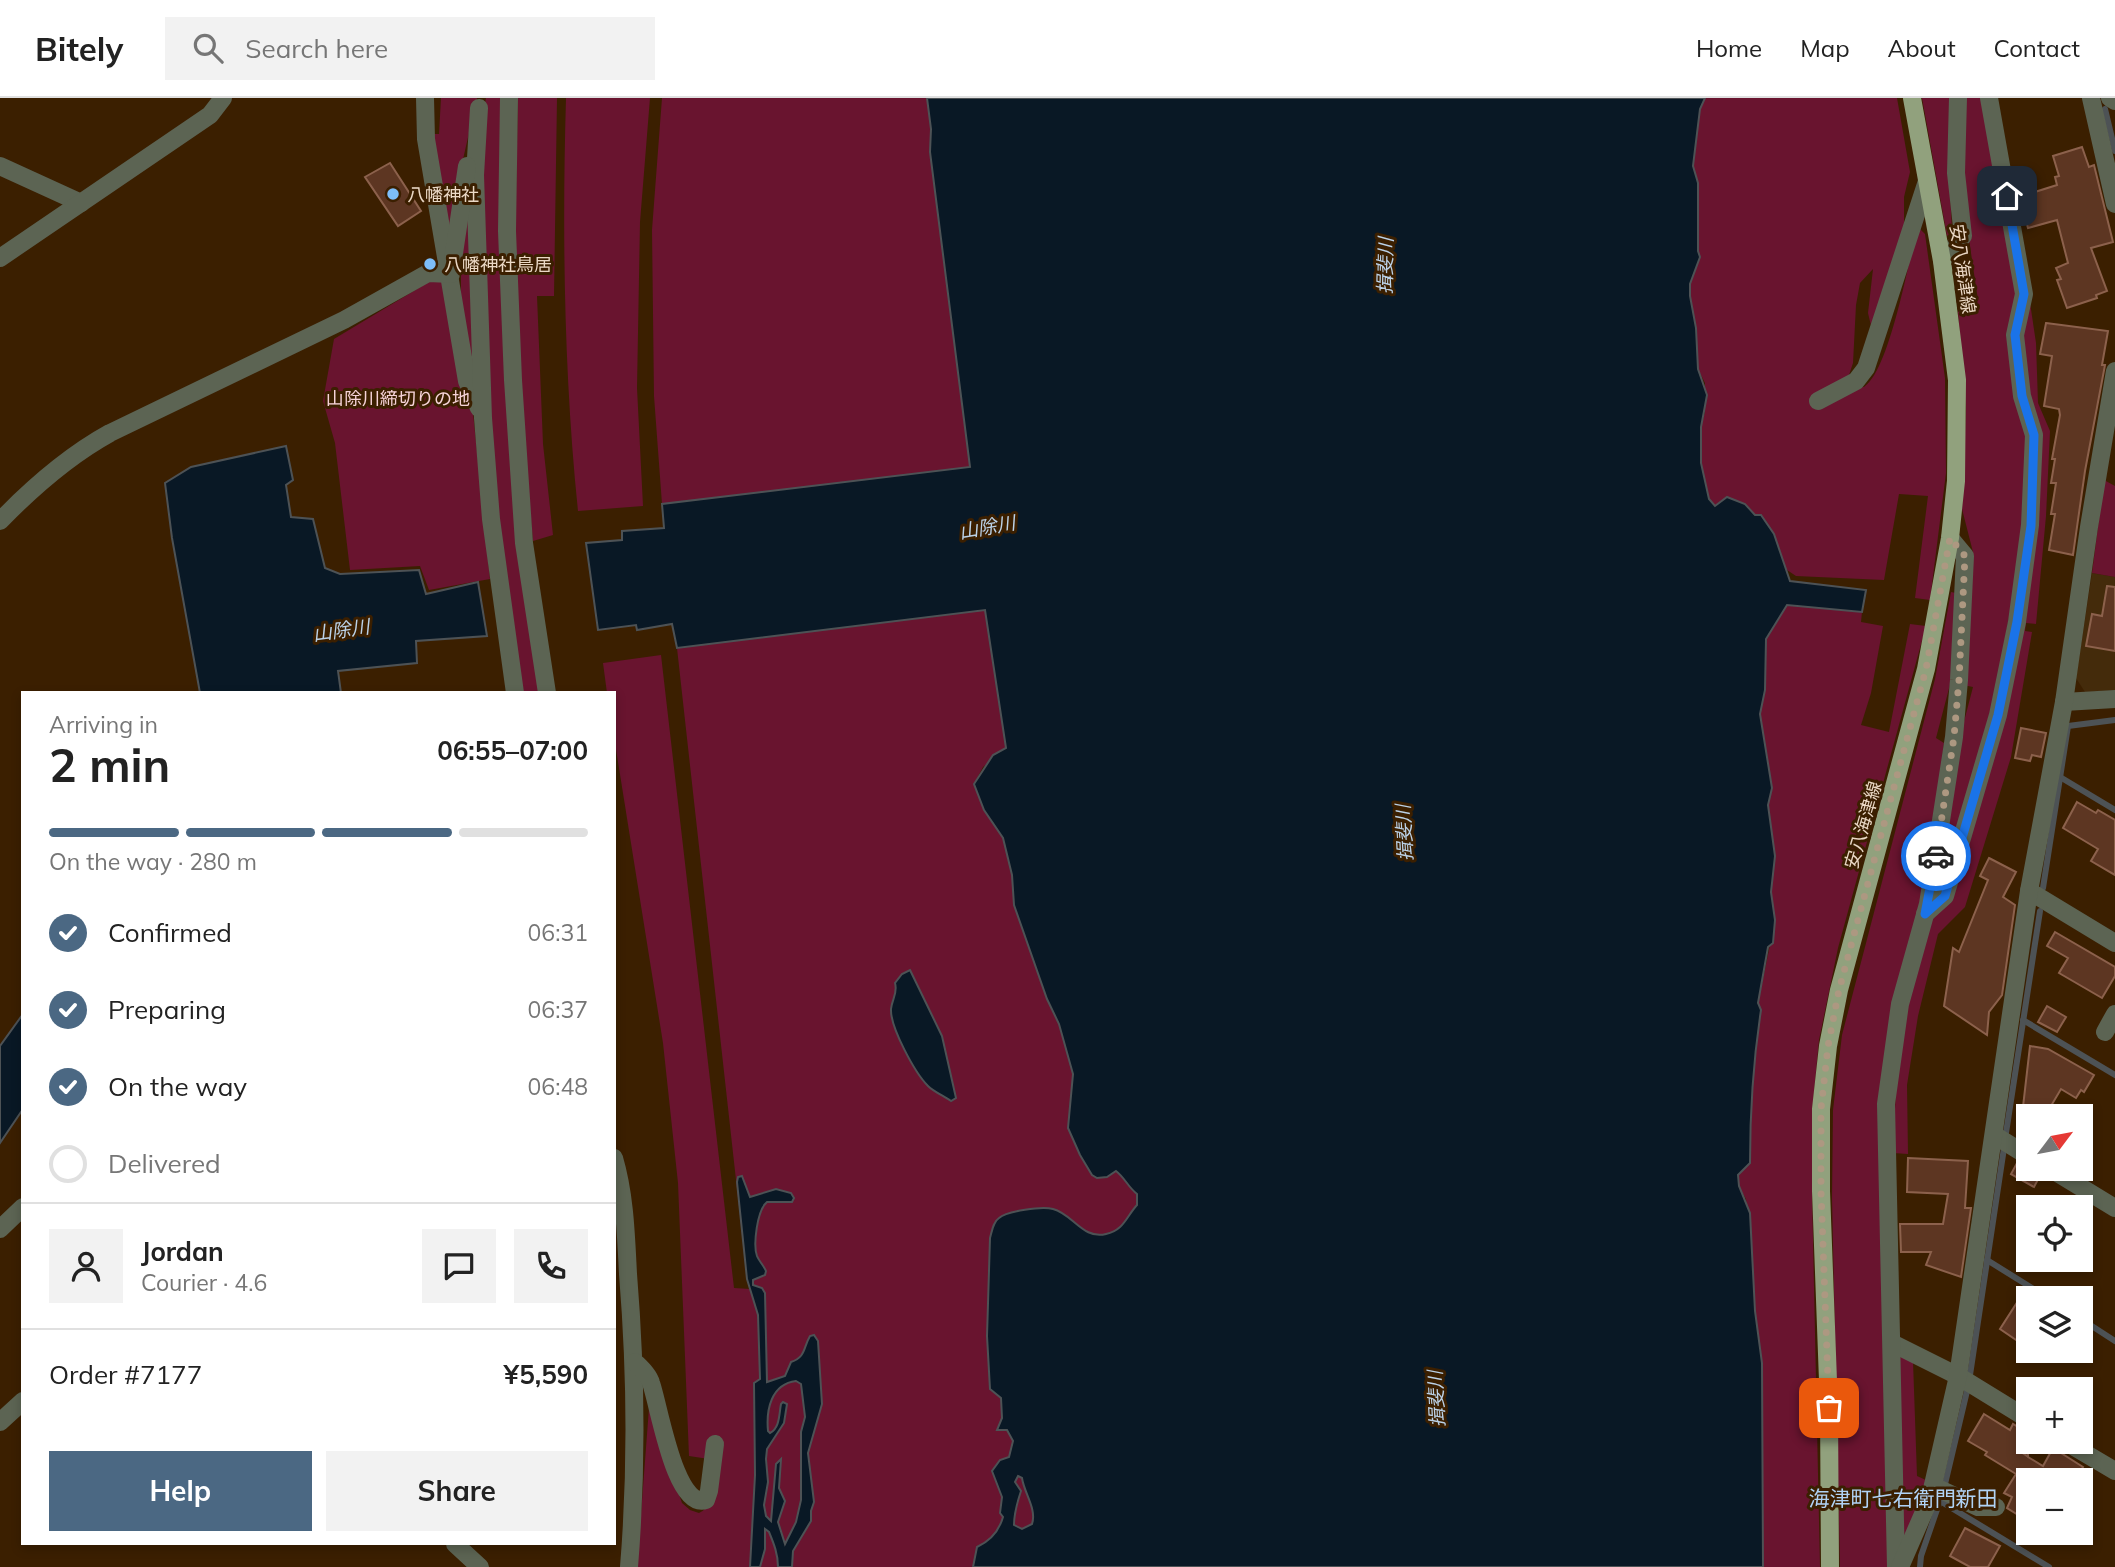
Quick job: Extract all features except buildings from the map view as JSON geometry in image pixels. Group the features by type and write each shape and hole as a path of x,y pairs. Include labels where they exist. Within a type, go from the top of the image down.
{"main road":[{"name":"安八海津線","path":"1829,1567 1829,1408 1821,1191 1821,1109 1828,1046 1839,990 1926,669 1950,538 1956,481 1956,380 1942,261 1912,98"}],"street":[{"path":"0,258 210,115 223,98"},
{"path":"425,98 426,139 467,381 483,418"},
{"path":"509,98 507,231 513,380 524,543 548,691"},
{"path":"1942,261 1963,236 1956,173 1958,98"},
{"path":"1925,914 1945,896 1998,715 2017,622 2031,526 2034,435 2022,396 2015,335 2024,294 1989,98"},
{"path":"2091,98 2115,204"},
{"path":"2110,98 2115,101"},
{"path":"451,274 466,171 480,103"},
{"path":"480,103 475,176 483,418 491,519 514,691"},
{"path":"0,166 81,203"},
{"path":"1818,401 1856,381 1866,368 1927,181"},
{"path":"0,521 89,444 344,320 428,273 451,274"},
{"path":"1898,1567 1930,1498 1958,1376 2029,891 2064,702 2115,371"},
{"path":"1898,1567 1886,1104 1890,1058 1900,1004 1925,914 1954,737 1965,556 1950,538"},
{"path":"2064,702 2115,699"},
{"path":"2029,891 2115,943"},
{"path":"2105,1032 2115,1014"},
{"path":"1994,1135 2016,1149"},
{"path":"616,1162 625,1226 635,1362 633,1514 629,1567"},
{"path":"2070,1181 2115,1208"},
{"path":"0,1229 21,1209"},
{"path":"1892,1343 1958,1376 2016,1412"},
{"path":"635,1362 650,1380 677,1477 692,1499 700,1502 706,1500 709,1490 715,1444"},
{"path":"0,1422 21,1403"},
{"path":"2086,1454 2115,1472"},
{"path":"1933,1486 1978,1507 1996,1507"},
{"path":"456,1545 480,1567"}],"shaded area":[{"path":"2092,573 2115,577 2115,690 2085,692 2076,678"}],"green space":[{"path":"441,98 477,98 461,168 451,236 431,134 439,134"},
{"path":"486,98 504,98 541,691 521,691 499,541 485,370 483,114"},
{"path":"518,98 557,98 554,296 537,296 543,444 553,535 533,541 518,381 515,235"},
{"path":"566,98 650,98 640,222 637,388 643,506 578,511 565,304"},
{"path":"662,98 927,98 931,129 930,152 971,467 662,504 654,396 652,230"},
{"path":"1705,98 1897,98 1910,172 1904,197 1904,232 1873,334 1868,313 1873,269 1860,283 1853,363 1849,375 1854,389 1864,387 1882,360 1897,314 1916,230 1920,229 1925,234 1945,378 1946,473 1930,600 1915,598 1928,496 1899,494 1884,580 1796,576 1784,568 1774,534 1745,504 1728,498 1715,506 1709,500 1701,463 1705,383 1698,369 1696,328 1690,296 1690,284 1700,257 1698,183 1693,166 1700,109"},
{"path":"1922,98 1951,98 1949,171 1952,231 1947,236"},
{"path":"1964,98 1982,98 2016,295 2027,430 2023,523 2014,590 1992,709 1936,896 1955,756 1973,687 1963,685 1973,552 1962,509 1966,408 1958,312 1978,300 1961,186"},
{"path":"470,173 475,390 461,308 461,235"},
{"name":"山除川締切りの地","path":"437,277 444,280 468,364 490,579 429,590 420,566 350,570 335,443 323,401 334,339"},
{"path":"2029,296 2036,343 2038,403 2050,431 2046,516 2036,624 2026,623 2025,631 2032,632 2011,757 1965,907 1938,934 1918,1016 1907,1085 1908,1154 1893,1153 1897,1064 1906,1009 1929,922 1949,903 2034,527 2020,334"},
{"path":"2104,480 2115,486 2115,577 2092,573"},
{"path":"1951,592 1956,593 1952,677 1936,738 1944,743 1925,896 1896,1001 1888,1567 1840,1567 1832,1198 1833,1110 1842,1035 1935,679"},
{"path":"1787,605 1862,612 1861,622 1883,626 1871,693 1861,725 1889,732 1910,624 1926,626 1838,948 1819,1040 1812,1113 1812,1193 1820,1567 1763,1567 1762,1363 1746,1199 1739,1187 1738,1175 1750,1163 1752,1086 1761,1010 1758,1003 1775,921 1771,892 1771,830 1768,805 1772,788 1760,714 1765,689 1766,639"},
{"path":"985,609 1006,748 983,767 974,784 984,810 1003,838 1012,875 1014,905 1047,999 1140,1160 1197,1567 637,1567 649,1408 682,1503 699,1513 705,1509 711,1497 712,1482 709,1459 689,1456 678,1183 663,1043 616,749 616,691 607,691 603,663 661,655 734,1288 750,1289 677,648","holes":["902,974 924,1000 942,1036 956,1098 951,1101 923,1080 894,1026 891,1009 895,983"]},
{"path":"1903,1356 1913,1361 1917,1476 1928,1481 1904,1550 1898,1358"}],"water":[{"path":"927,98 1705,98 1700,109 1693,166 1698,183 1700,257 1690,284 1690,296 1696,328 1698,369 1707,395 1701,427 1701,463 1709,499 1715,506 1727,497 1745,504 1755,515 1761,515 1774,534 1790,581 1866,590 1862,612 1787,605 1766,639 1765,690 1760,714 1772,788 1768,805 1775,856 1771,892 1775,920 1773,943 1768,947 1758,1003 1761,1010 1752,1086 1750,1163 1738,1175 1739,1186 1750,1213 1755,1311 1762,1363 1763,1567 973,1567 977,1547 993,1535 1003,1517 1000,1513 1002,1497 992,1471 1000,1460 1009,1457 1013,1441 1007,1430 997,1430 1002,1418 1001,1398 990,1389 987,1336 990,1238 994,1224 1009,1213 1048,1208 1060,1212 1084,1230 1098,1235 1106,1234 1121,1226 1137,1205 1137,1194 1116,1171 1107,1177 1097,1178 1092,1175 1068,1128 1073,1074 1059,1024 1047,999 1014,905 1012,875 1003,838 984,810 974,784 993,755 1006,748 985,610 677,648 672,624 637,630 636,625 598,630 586,543 622,540 622,531 664,528 662,504 970,467 930,152 931,129","holes":["1018,1476 1022,1478 1033,1518 1032,1524 1022,1529 1014,1525 1021,1491 1015,1482"]},
{"name":"山除川","path":"286,446 293,480 286,485 291,517 313,519 325,568 340,574 419,570 426,594 478,582 487,636 416,641 417,663 338,671 341,691 200,691 172,538 165,483 191,467"},
{"path":"910,970 942,1036 956,1098 951,1101 930,1088 923,1080 910,1061 895,1027 891,1009 895,983 902,974"},
{"path":"21,1017 21,1112 0,1143 0,1046"},
{"path":"742,1176 750,1197 776,1189 791,1193 794,1198 792,1202 767,1202 757,1228 756,1251 766,1271 765,1275 753,1280 753,1285 762,1288 765,1293 767,1382 785,1376 791,1362 802,1355 810,1336 814,1335 818,1341 822,1404 808,1453 814,1502 811,1521 793,1551 792,1567 778,1567 774,1545 765,1529 765,1549 760,1567 750,1567 755,1475 754,1383 760,1379 758,1315 747,1279 738,1177","holes":["796,1381 801,1384 805,1417 801,1432 801,1500 796,1522 785,1544 778,1522 785,1501 779,1488 781,1459 776,1464 771,1521 766,1516 764,1505 768,1482 767,1449 784,1423 787,1404 781,1404 777,1424 770,1433 768,1415 772,1399 781,1387"]}],"waterway":[{"path":"2105,109 2115,151"},
{"path":"2043,888 2068,726 2115,720"},
{"path":"2060,777 2115,810"},
{"path":"2006,1133 2040,911"},
{"path":"2023,1020 2115,1075"},
{"path":"1970,1375 2004,1148"},
{"path":"1987,1260 2029,1286"},
{"path":"2093,1327 2115,1341"},
{"path":"1945,1484 1967,1391"},
{"path":"1920,1567 1921,1556 1941,1498"},
{"path":"1940,1501 2049,1567"}],"way so far":[{"path":"1829,1408 1821,1191 1821,1109 1828,1046 1853,936 1926,669 1950,538 1965,556 1954,737 1936,856"}],"place":[{"name":"八幡神社","path":"393,194"},
{"name":"八幡神社鳥居","path":"430,264"}],"district":[{"name":"海津町七右衛門新田","path":"1903,1498"}],"route":[{"path":"1936,856 1925,914 1945,896 1998,715 2017,622 2031,526 2034,435 2019,383 2015,335 2024,294 2007,196"}],"water label":[{"name":"揖斐川","path":"1385,266"},
{"name":"揖斐川","path":"1404,833"},
{"name":"揖斐川","path":"1436,1399"}]}
